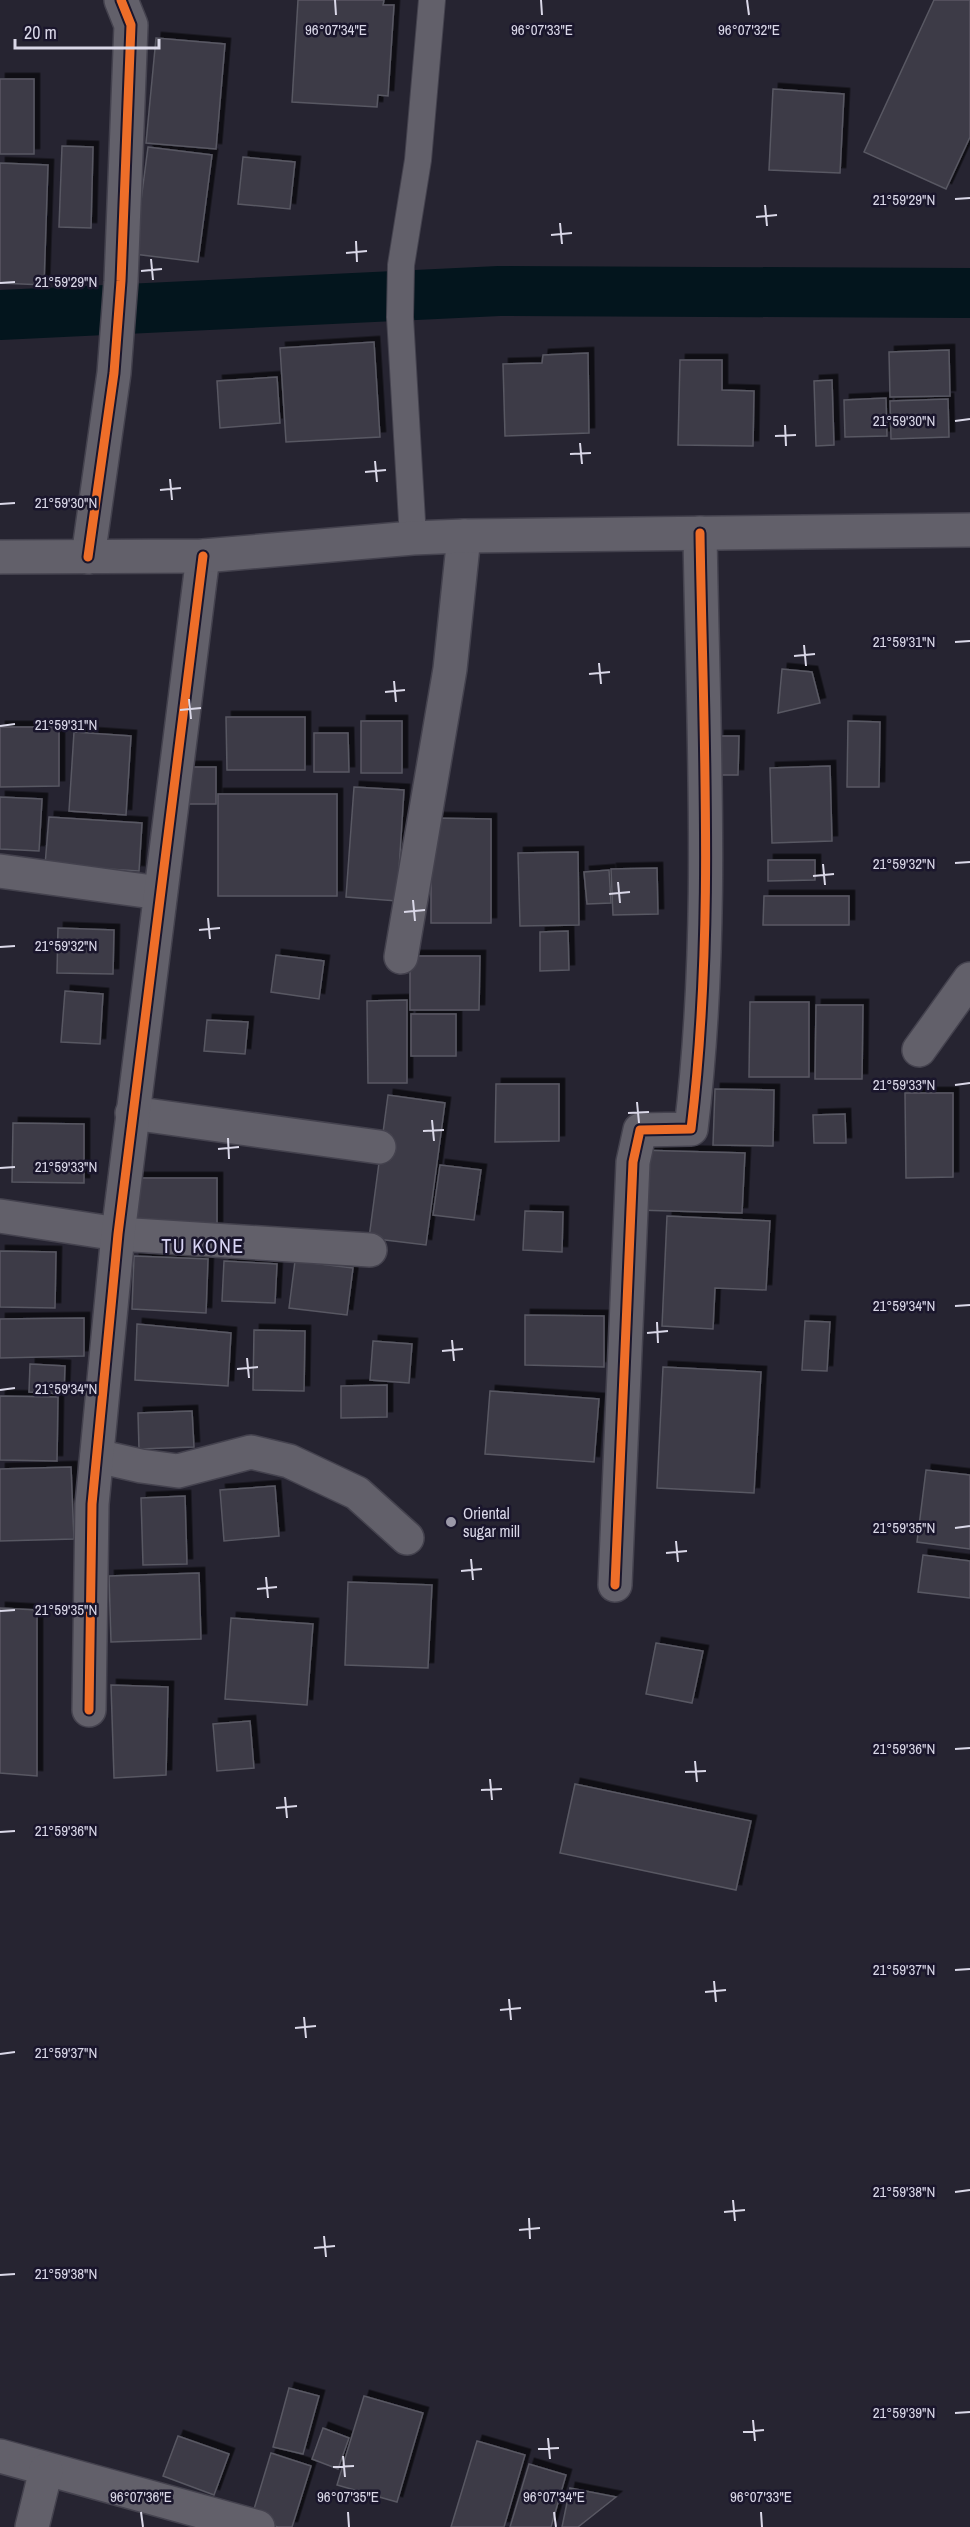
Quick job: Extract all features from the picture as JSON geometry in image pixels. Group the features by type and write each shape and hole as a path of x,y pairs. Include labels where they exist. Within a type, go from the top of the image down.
{"street":[{"path":"88,557 114,373 121,281 131,24 121,0"},
{"path":"0,557 203,556 413,538 464,536 970,530"},
{"path":"615,1585 633,1162 640,1130 691,1129 700,1054 707,804 700,533"},
{"path":"401,957 450,669 464,536"},
{"path":"89,1710 92,1504 118,1234 203,556"},
{"path":"0,871 160,893"},
{"path":"919,1050 970,979"},
{"path":"132,1113 379,1147"},
{"path":"0,1216 118,1234 370,1250"},
{"path":"97,1455 141,1466 178,1471 251,1452 289,1461 357,1493 407,1538"},
{"path":"0,2456 258,2527"},
{"path":"32,2527 46,2470"}],"lane":[{"path":"413,538 400,316 401,265 418,160 432,0"}],"building":[{"path":"298,0 384,0 383,5 394,5 388,96 378,95 377,107 292,102"},
{"path":"934,0 970,0 970,137 946,189 864,152"},
{"path":"156,38 225,44 216,149 146,143"},
{"path":"0,79 34,79 34,154 0,154"},
{"path":"773,89 844,94 840,173 769,170"},
{"path":"62,146 93,147 91,228 59,227"},
{"path":"148,147 212,155 198,262 134,254"},
{"path":"243,157 295,162 290,209 238,204"},
{"path":"0,163 48,165 44,285 0,283"},
{"path":"374,342 380,437 286,442 280,348"},
{"path":"949,350 950,396 890,397 889,352"},
{"path":"588,353 589,433 505,436 503,364 542,363 543,355"},
{"path":"680,360 722,360 722,390 754,391 753,446 678,445"},
{"path":"277,377 280,423 220,428 217,381"},
{"path":"832,380 834,445 816,446 814,381"},
{"path":"886,398 887,436 845,437 844,400"},
{"path":"948,399 949,437 891,439 890,401"},
{"path":"782,669 812,672 820,703 778,713"},
{"path":"226,717 305,717 305,770 227,770"},
{"path":"361,721 402,721 402,773 361,773"},
{"path":"848,721 880,722 879,787 847,787"},
{"path":"0,727 59,727 59,786 0,787"},
{"path":"74,732 131,736 126,815 69,811"},
{"path":"314,733 348,733 349,772 314,772"},
{"path":"719,736 739,736 738,775 717,775"},
{"path":"830,766 832,841 772,843 770,768"},
{"path":"179,767 216,767 216,804 180,804"},
{"path":"354,787 404,790 397,901 346,897"},
{"path":"218,794 337,794 337,896 218,896"},
{"path":"0,797 42,799 39,851 0,849"},
{"path":"49,817 142,823 139,871 45,865"},
{"path":"431,818 491,819 491,923 431,923"},
{"path":"578,852 579,925 520,926 518,853"},
{"path":"768,860 815,860 815,880 768,881"},
{"path":"657,868 658,914 613,915 611,869"},
{"path":"609,870 611,903 587,904 584,872"},
{"path":"764,896 849,896 849,925 763,925"},
{"path":"58,928 114,930 113,974 57,973"},
{"path":"568,931 569,970 540,971 540,932"},
{"path":"276,955 324,961 319,999 271,992"},
{"path":"410,956 480,956 479,1010 410,1010"},
{"path":"65,991 103,994 100,1044 61,1042"},
{"path":"407,1000 407,1083 368,1083 367,1001"},
{"path":"750,1002 809,1002 809,1077 749,1077"},
{"path":"816,1005 863,1005 862,1079 815,1079"},
{"path":"411,1014 456,1014 456,1056 411,1056"},
{"path":"207,1020 248,1022 245,1054 204,1051"},
{"path":"496,1084 559,1084 559,1141 495,1142"},
{"path":"715,1089 774,1090 773,1146 713,1145"},
{"path":"905,1093 953,1093 953,1177 906,1178"},
{"path":"388,1095 445,1103 426,1245 369,1238"},
{"path":"845,1114 846,1143 814,1143 813,1115"},
{"path":"13,1123 84,1124 84,1183 12,1182"},
{"path":"637,1150 745,1153 742,1213 635,1210"},
{"path":"440,1165 481,1170 474,1220 433,1215"},
{"path":"135,1178 217,1178 217,1227 135,1227"},
{"path":"525,1211 563,1212 562,1252 523,1250"},
{"path":"667,1216 770,1221 766,1290 715,1288 713,1329 662,1326"},
{"path":"0,1251 56,1252 55,1308 0,1307"},
{"path":"134,1256 208,1259 206,1313 132,1309"},
{"path":"224,1261 277,1264 275,1303 222,1301"},
{"path":"295,1261 353,1268 347,1315 289,1308"},
{"path":"525,1315 604,1316 604,1367 525,1365"},
{"path":"84,1318 84,1356 0,1358 0,1319"},
{"path":"805,1321 830,1322 827,1371 802,1370"},
{"path":"137,1324 231,1333 228,1386 135,1380"},
{"path":"254,1330 305,1331 304,1391 253,1390"},
{"path":"373,1341 412,1344 409,1383 370,1380"},
{"path":"30,1364 65,1366 64,1394 29,1392"},
{"path":"663,1367 761,1372 754,1493 657,1488"},
{"path":"387,1385 387,1417 341,1418 341,1386"},
{"path":"490,1391 599,1399 594,1462 485,1454"},
{"path":"0,1396 58,1397 57,1461 0,1460"},
{"path":"192,1411 194,1447 139,1449 138,1413"},
{"path":"71,1467 74,1539 0,1541 0,1469"},
{"path":"926,1470 970,1475 970,1549 917,1542"},
{"path":"275,1486 279,1536 224,1541 220,1490"},
{"path":"185,1496 187,1564 143,1565 141,1498"},
{"path":"923,1555 970,1561 970,1598 918,1592"},
{"path":"199,1573 201,1639 111,1642 109,1576"},
{"path":"348,1582 432,1585 428,1668 345,1665"},
{"path":"0,1608 37,1610 37,1776 0,1773"},
{"path":"231,1618 313,1624 307,1705 225,1699"},
{"path":"656,1643 703,1651 692,1703 646,1694"},
{"path":"111,1685 168,1687 166,1775 114,1778"},
{"path":"250,1721 254,1768 217,1771 213,1724"},
{"path":"575,1784 751,1821 736,1890 560,1853"},
{"path":"289,2388 319,2396 303,2454 273,2447"},
{"path":"364,2396 423,2413 397,2502 337,2485"},
{"path":"323,2428 349,2438 338,2469 312,2459"},
{"path":"178,2436 229,2454 214,2495 163,2476"},
{"path":"477,2441 525,2455 504,2527 451,2527"},
{"path":"271,2453 311,2466 292,2527 278,2527 251,2519"},
{"path":"529,2464 566,2475 551,2527 510,2527"},
{"path":"570,2488 616,2497 578,2527 562,2527"}],"waterway":[{"path":"0,315 499,291 970,293"}],"cycle path":[{"path":"88,557 114,373 121,281 131,25 121,0"},
{"path":"615,1585 633,1162 640,1130 691,1129 698,1055 703,981 706,832 700,533"},
{"path":"89,1710 92,1504 118,1234 203,556"}],"place":[{"name":"Oriental sugar mill","path":"451,1522"}],"district":[{"name":"TU KONE","path":"203,1246"}]}
